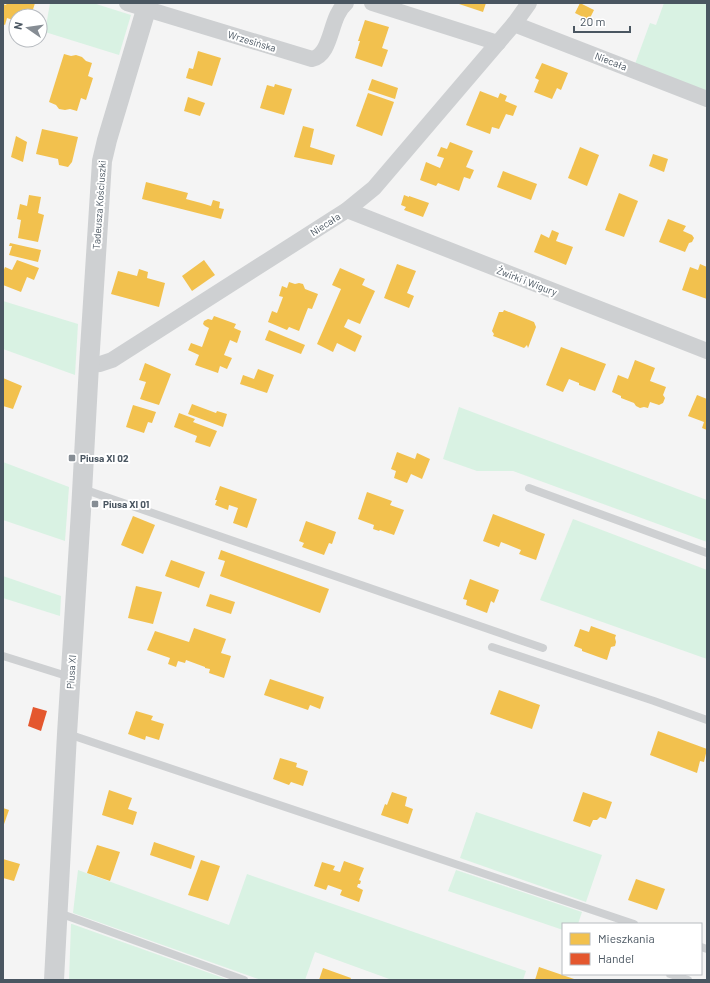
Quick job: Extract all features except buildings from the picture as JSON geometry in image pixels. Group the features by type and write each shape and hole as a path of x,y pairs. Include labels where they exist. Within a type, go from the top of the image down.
{"street":[{"name":"Wrzesińska","path":"127,3 148,6 312,59 317,58 324,52 340,8 346,3"},
{"path":"372,3 498,43"},
{"name":"Niecała","path":"88,365 100,364 112,360 347,210 374,188 514,24 529,3"},
{"name":"Tadeusza Kościuszki","path":"88,365 102,161 148,6"},
{"name":"Niecała","path":"514,24 707,99"},
{"name":"Żwirki i Wigury","path":"347,210 707,351"},
{"name":"Piusa XI","path":"54,980 88,365"}],"lane":[{"path":"82,488 543,648"},
{"path":"528,488 707,553"},
{"path":"492,647 707,720"},
{"path":"3,656 71,678"},
{"path":"67,734 631,923"},
{"path":"58,913 244,980"},
{"path":"673,975 688,980"}],"green space":[{"path":"50,3 93,3 131,15 119,55 48,33 48,15"},
{"path":"664,3 707,3 707,94 635,64 650,23 656,25"},
{"path":"3,301 78,324 75,375 3,349"},
{"path":"459,407 707,500 707,542 513,471 477,471 443,459"},
{"path":"3,462 69,487 65,541 3,520"},
{"path":"573,519 707,570 707,659 540,600"},
{"path":"3,576 61,596 60,616 3,598"},
{"path":"476,812 602,855 586,902 460,858"},
{"path":"78,870 229,925 247,874 526,971 523,980 392,980 315,952 305,980 261,980 73,913"},
{"path":"456,870 582,912 578,923 562,923 562,930 448,891"},
{"path":"72,924 229,980 69,980"}],"place":[{"name":"Piusa XI 02","path":"72,458"},
{"name":"Piusa XI 01","path":"95,504"}]}
